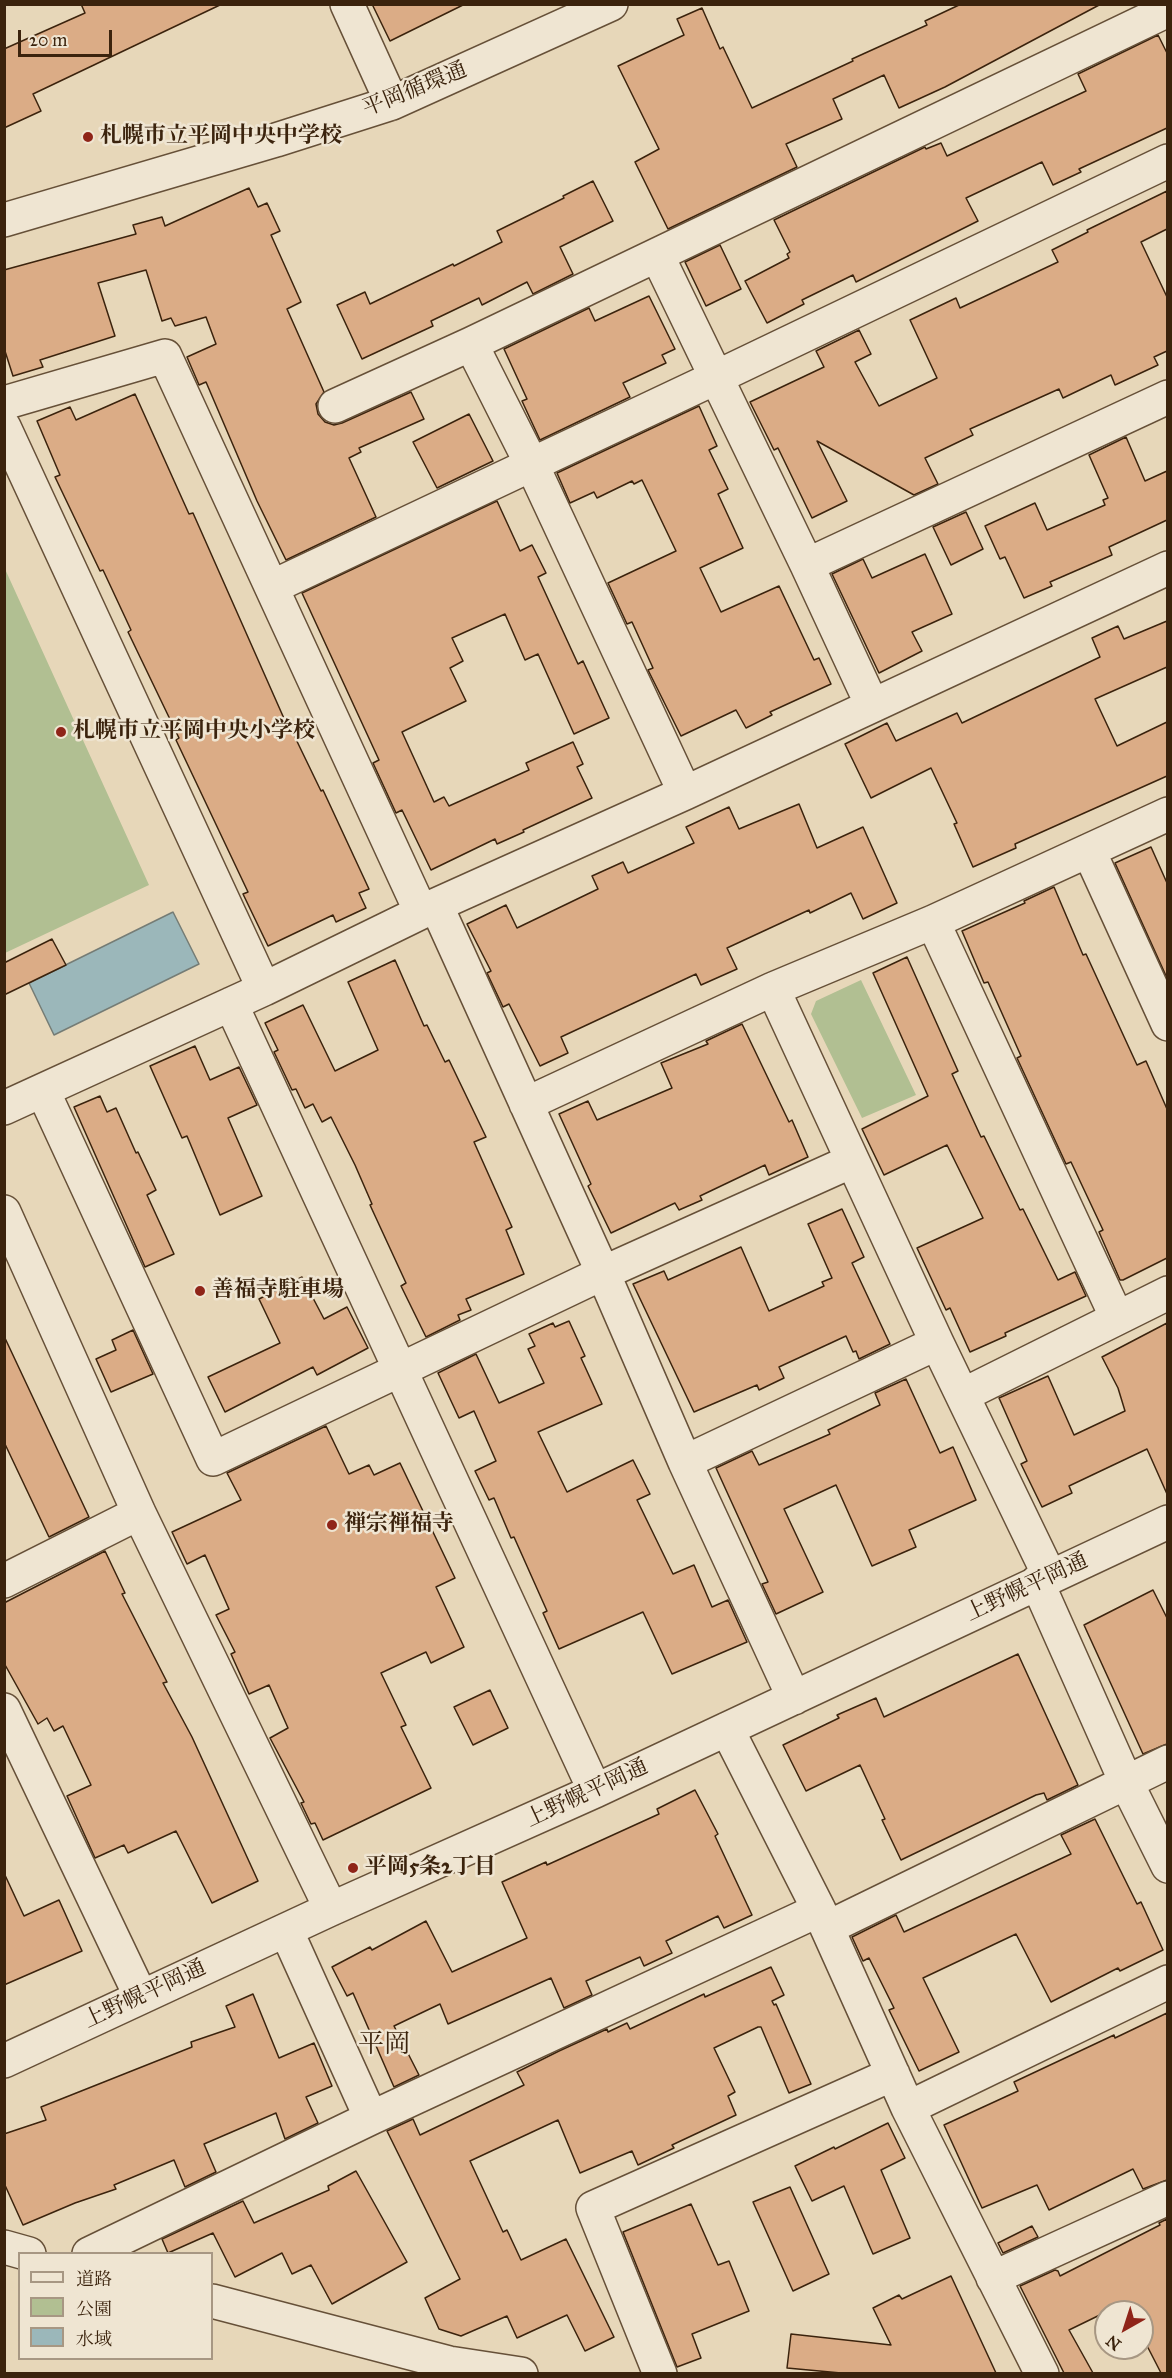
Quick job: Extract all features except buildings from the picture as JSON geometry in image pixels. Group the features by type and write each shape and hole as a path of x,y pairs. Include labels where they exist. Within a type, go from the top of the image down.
{"street":[{"path":"347,4 392,103"},
{"name":"平岡循環通","path":"4,220 276,140 392,103 573,13 611,4"},
{"path":"335,406 471,344 1167,10"},
{"path":"272,587 1167,161"},
{"path":"657,255 872,705"},
{"path":"471,344 532,465 685,792"},
{"path":"4,404 165,356 272,587 526,1104 685,1462 794,1698"},
{"path":"807,565 1167,398"},
{"path":"4,427 264,989"},
{"path":"4,1108 264,989 428,908 685,792 1167,568"},
{"path":"526,1104 773,989 933,922 1167,814"},
{"path":"1089,851 1167,1024"},
{"path":"933,922 1117,1318"},
{"path":"773,989 963,1395 1044,1580 1126,1782 1167,1866"},
{"path":"231,1004 595,1791"},
{"path":"43,1091 213,1459 603,1273 852,1161"},
{"path":"4,1212 139,1514 331,1909"},
{"path":"963,1395 1167,1293"},
{"path":"685,1462 937,1343"},
{"path":"4,1581 139,1514"},
{"name":"上野幌平岡通","path":"4,2061 331,1909 595,1791 1167,1522"},
{"path":"4,1710 141,1996"},
{"path":"727,1729 823,1919 908,2108 1042,2373"},
{"path":"92,2252 371,2118 823,1919 1167,1762"},
{"path":"286,1930 371,2118"},
{"path":"908,2108 1167,1982"},
{"path":"660,2373 593,2208 893,2074"},
{"path":"993,2278 1167,2198"},
{"path":"4,2247 25,2252"},
{"path":"213,2301 449,2363 521,2373"}],"green space":[{"path":"5,569 149,885 4,953"},
{"path":"861,980 916,1095 862,1118 811,1014 816,1001"}],"water":[{"path":"173,912 199,964 54,1035 29,983"}],"place":[{"name":"札幌市立平岡中央中学校","path":"88,137"},
{"name":"札幌市立平岡中央小学校","path":"61,732"},
{"name":"善福寺駐車場","path":"200,1291"},
{"name":"禅宗禅福寺","path":"332,1525"},
{"name":"平岡5条2丁目","path":"353,1868"}],"district":[{"name":"平岡","path":"384,2046"}]}
